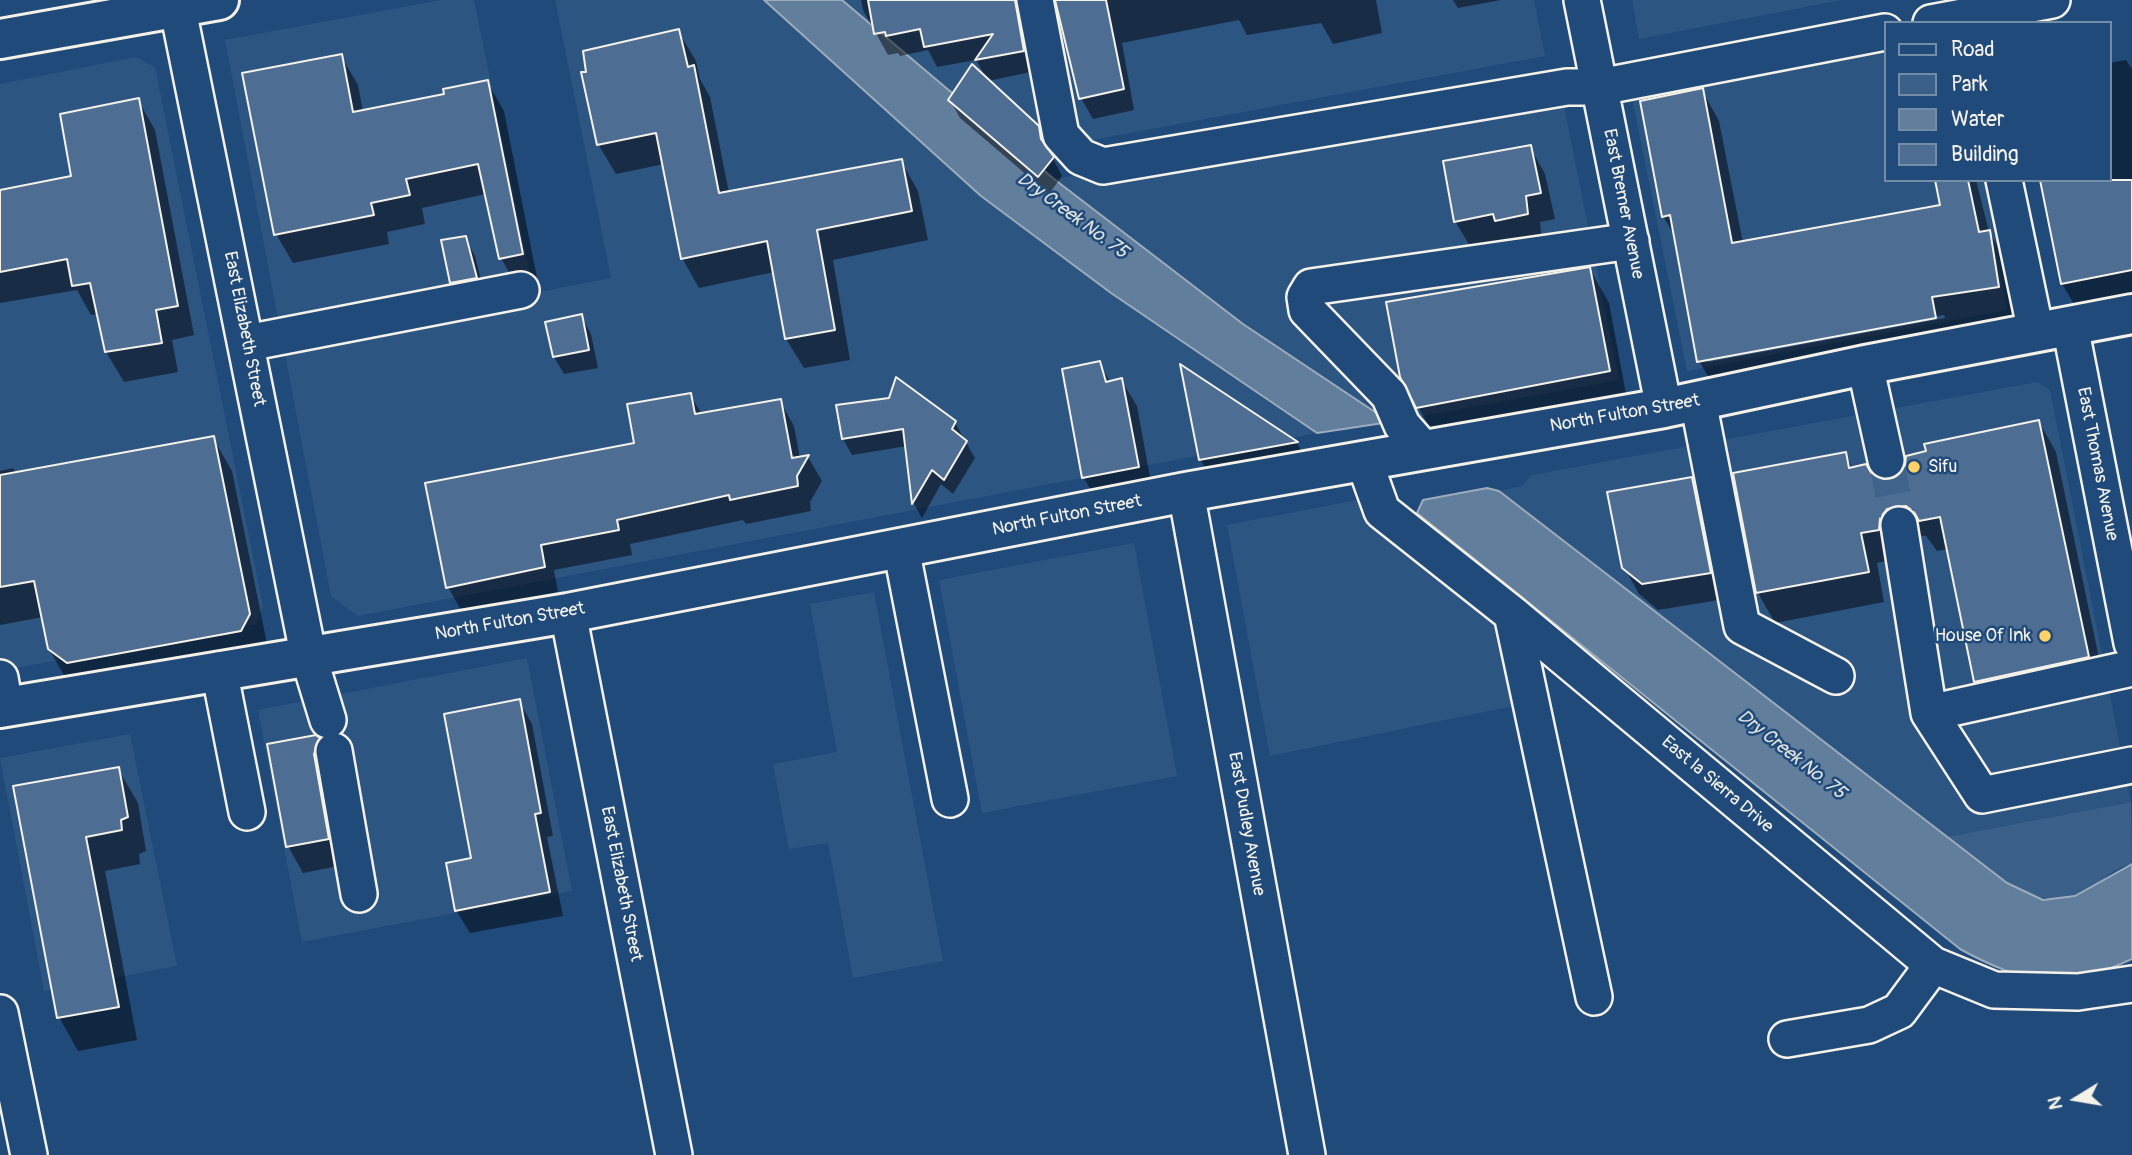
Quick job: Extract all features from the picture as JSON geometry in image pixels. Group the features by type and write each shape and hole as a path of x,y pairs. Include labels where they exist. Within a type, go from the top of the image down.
{"main road":[{"path":"0,40 177,4 219,0"},
{"name":"North Fulton Street","path":"2,698 309,658 568,612 1186,492 1681,405 1865,365 2132,314"}],"street":[{"path":"1035,0 1061,135 1081,158 1103,166 1567,87 1600,87 1884,32"},
{"name":"East Bremer Avenue","path":"1583,0 1630,241 1681,405 1742,626 1836,676"},
{"path":"1951,21 1971,19 2052,0"},
{"name":"East Elizabeth Street","path":"177,4 309,658 331,735 359,894"},
{"name":"East Thomas Avenue","path":"2005,182 2053,329 2132,643"},
{"path":"1423,449 1402,425 1390,395 1307,310 1305,297 1311,287 1630,241"},
{"path":"247,343 521,290"},
{"path":"1865,365 1886,460"},
{"name":"East la Sierra Drive","path":"1367,460 1382,511 1512,614 1933,965 1994,990 2078,992 2132,984"},
{"name":"East Dudley Avenue","path":"1186,492 1307,1155"},
{"path":"1899,526 1929,713 1982,795 2132,765"},
{"path":"901,548 950,799"},
{"name":"East Elizabeth Street","path":"568,612 674,1155"},
{"path":"1512,614 1594,997"},
{"path":"1929,713 2132,668"},
{"path":"219,670 247,812"},
{"path":"1787,1040 1869,1025 1899,1011 1933,965"},
{"path":"0,1013 29,1155"}],"shaded area":[{"path":"441,0 474,0 534,293 611,278 555,0 764,0 981,196 1111,293 1317,433 358,616 331,596 225,40"},
{"path":"841,0 1018,0 1048,147 1020,153"},
{"path":"1048,0 1534,0 1545,56 1076,143"},
{"path":"1632,0 1842,0 1639,39"},
{"path":"1884,40 1884,182 1985,182 2007,310 1687,371 1630,88"},
{"path":"136,57 155,67 263,606 256,624 0,671 0,84"},
{"path":"1560,86 1619,380 1390,422 1243,324 1054,179"},
{"path":"2037,382 2050,390 2131,802 1946,837 1499,491 1522,486 1532,475"},
{"path":"1357,500 1495,611 1514,706 1270,756 1227,525"},
{"path":"1134,543 1177,776 982,813 939,580"},
{"path":"874,592 943,961 853,978 828,843 789,849 773,764 837,752 810,604"},
{"path":"527,658 572,891 302,942 258,710"},
{"path":"130,734 177,966 44,991 0,758"}],"green space":[{"path":"2131,802 2132,864 2124,866 2075,896 2057,899 2022,891 1990,871 1946,837"}],"water":[{"name":"Dry Creek No. 75","path":"764,0 842,0 1054,179 1243,324 1390,422 1317,433 1111,293 981,196"},
{"name":"Dry Creek No. 75","path":"1487,488 1499,491 2007,883 2043,900 2075,896 2132,864 2132,959 2085,976 2044,979 2004,970 1960,949 1417,513 1423,500"}],"building":[{"path":"868,0 1015,0 1024,51 975,60 993,34 924,47 920,29 886,36 885,32 874,34"},
{"path":"1055,0 1106,0 1124,89 1079,99"},
{"path":"679,29 688,67 694,65 719,193 902,159 912,211 817,230 835,330 785,339 767,241 681,259 656,133 597,145 581,72 586,72 583,51"},
{"path":"342,54 353,112 444,94 443,89 488,80 523,254 499,259 478,164 406,179 410,195 371,203 374,215 274,235 242,73"},
{"path":"972,64 1039,126 1041,139 1054,157 1038,177 948,100"},
{"path":"1703,88 1732,243 1940,205 1935,182 1968,182 1979,232 1990,230 1999,287 1932,297 1936,318 1697,362 1670,215 1662,217 1640,101"},
{"path":"139,98 178,306 156,310 162,343 105,352 90,283 72,286 67,259 0,272 0,190 71,176 60,114"},
{"path":"1531,145 1541,193 1526,196 1528,214 1495,221 1493,214 1454,222 1443,161"},
{"path":"2132,180 2132,270 2061,284 2040,182"},
{"path":"466,236 477,278 450,283 441,240"},
{"path":"1590,267 1610,371 1416,408 1400,377 1386,302"},
{"path":"582,314 589,350 553,357 545,322"},
{"path":"1100,361 1106,382 1122,378 1139,467 1082,478 1062,369"},
{"path":"1180,364 1298,442 1199,460"},
{"path":"896,377 956,421 952,429 967,441 944,480 932,470 912,504 903,429 842,439 836,405 889,398"},
{"path":"691,393 695,414 781,399 792,458 809,455 797,476 798,486 730,500 729,495 617,520 619,530 541,545 545,567 446,588 425,483 634,443 627,404"},
{"path":"2039,420 2089,657 1974,682 1940,517 1919,521 1914,512 1906,506 1887,509 1880,518 1879,530 1861,533 1869,572 1756,593 1733,473 1846,452 1849,468 1866,464 1872,474 1890,480 1900,474 1906,456 1926,451 1924,444"},
{"path":"214,436 250,614 241,631 67,663 48,649 34,581 0,587 0,475"},
{"path":"1692,477 1711,573 1642,584 1622,568 1607,492"},
{"path":"520,699 541,813 535,814 550,892 455,911 446,863 471,858 444,714"},
{"path":"316,735 320,738 314,754 329,839 286,847 267,744"},
{"path":"119,767 128,817 121,820 122,830 86,837 119,1007 57,1018 13,786"}],"tunnel":[{"path":"1886,460 1899,525"}],"place":[{"name":"Sifu","path":"1914,467"},
{"name":"House Of Ink","path":"2045,636"}]}
